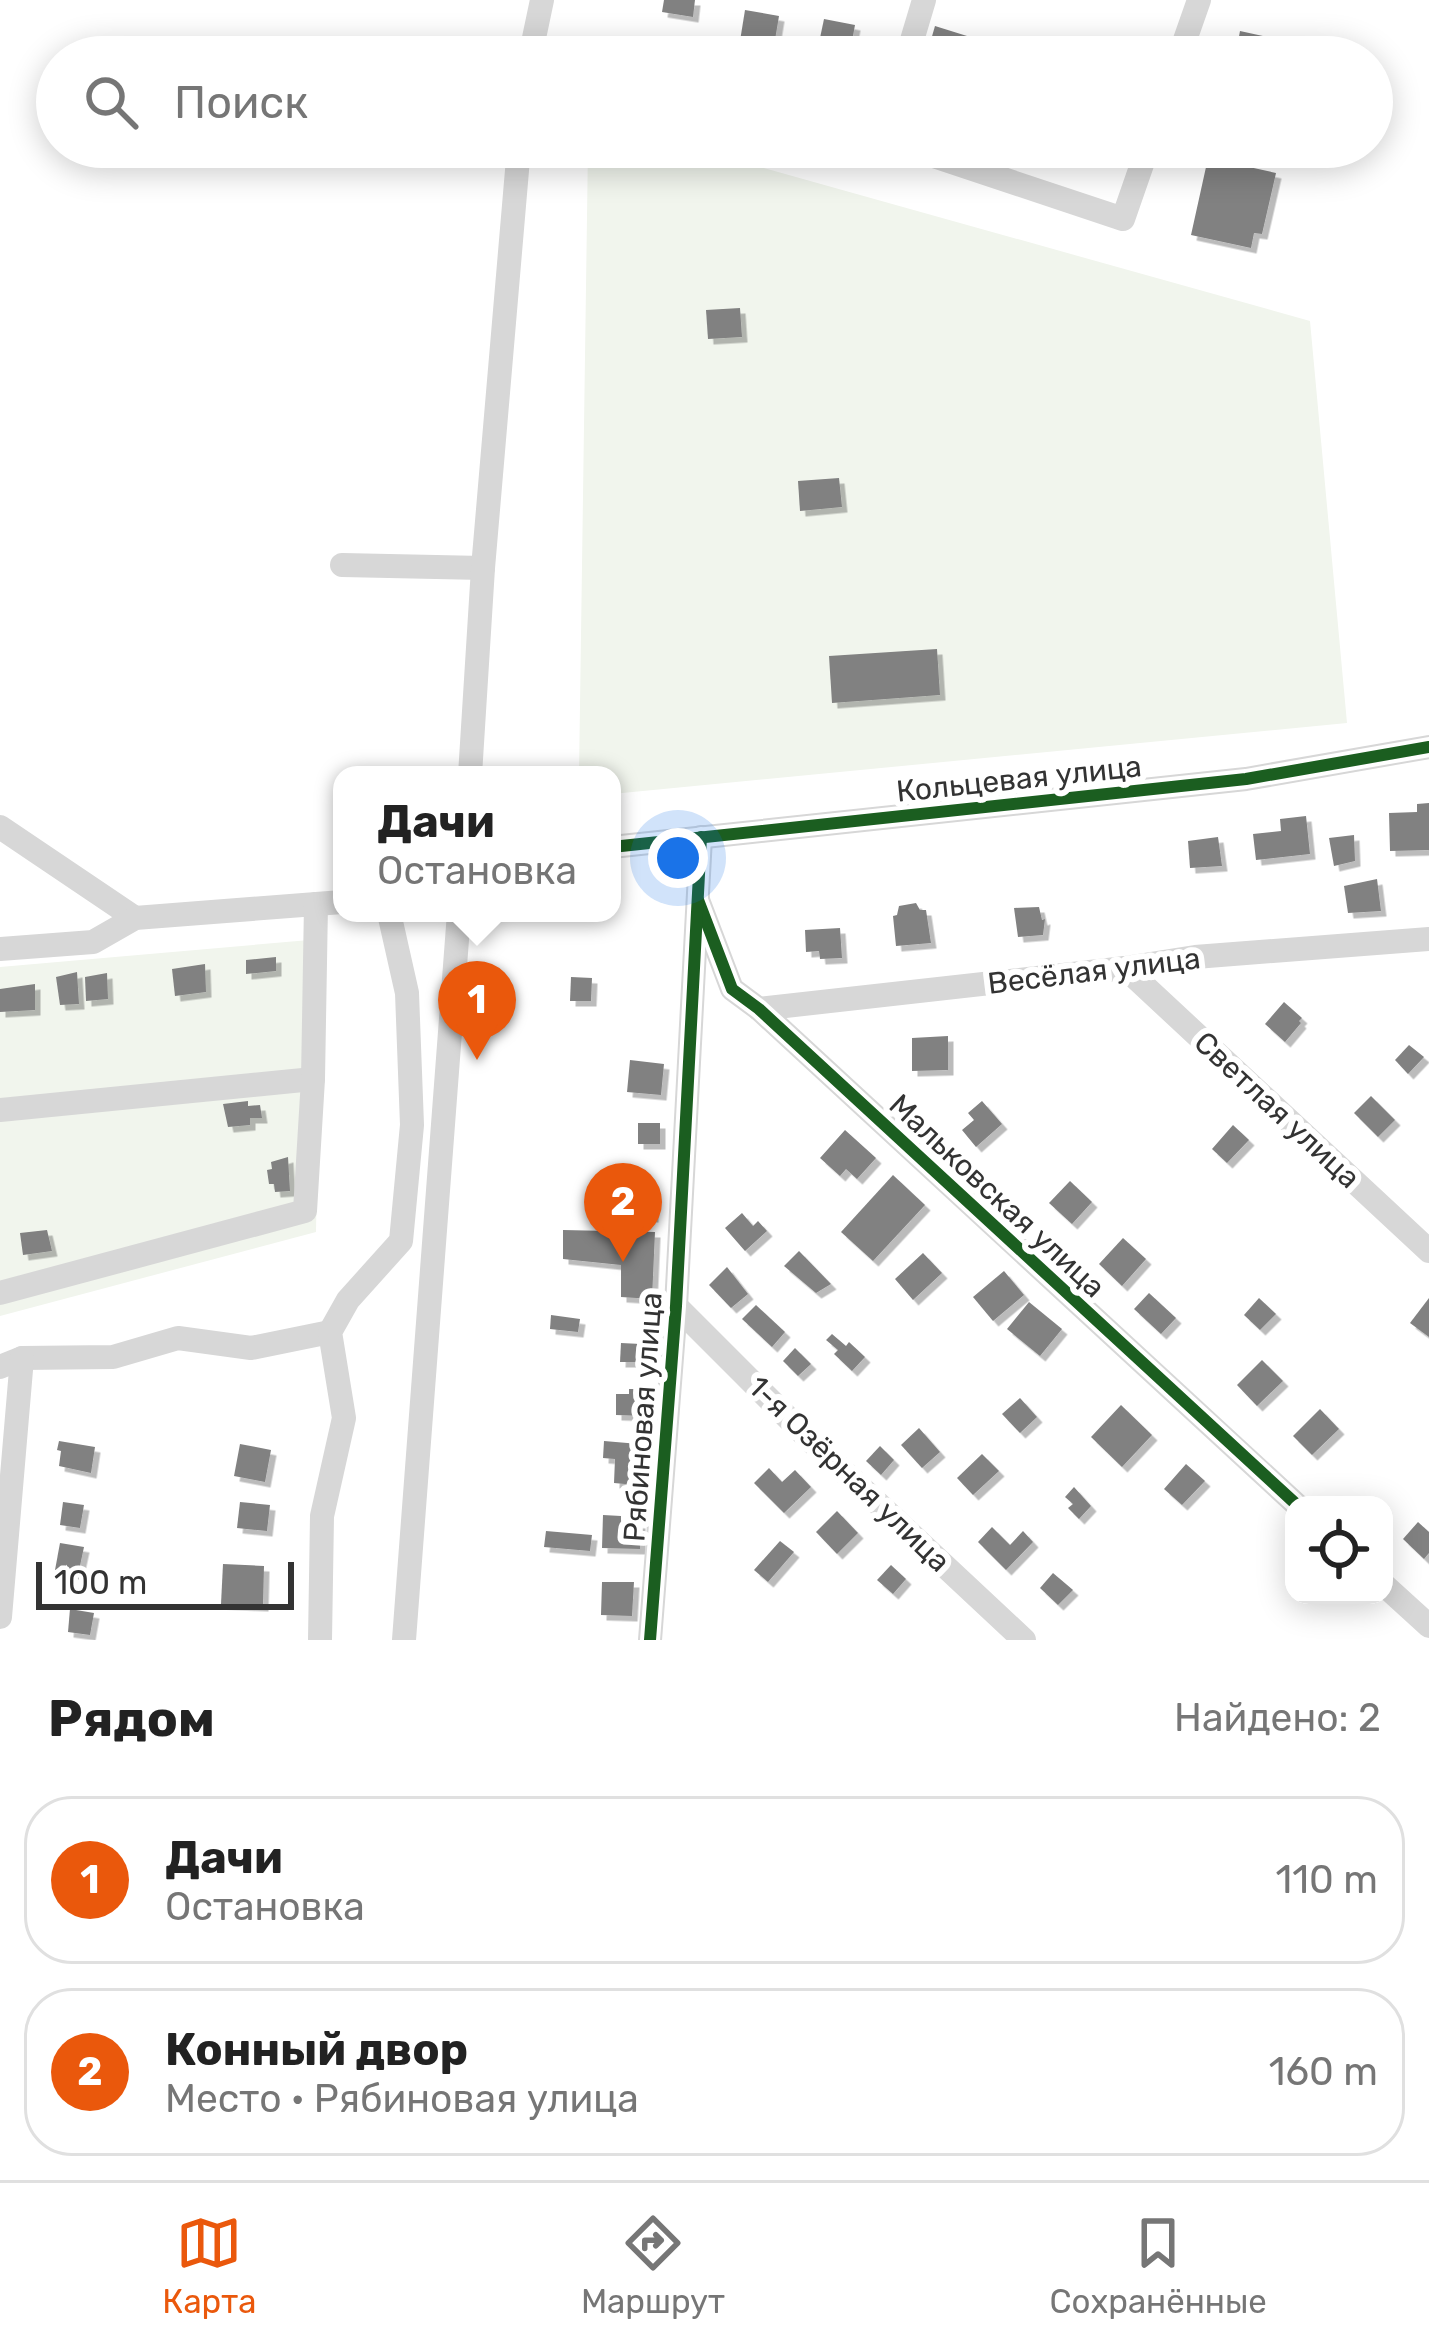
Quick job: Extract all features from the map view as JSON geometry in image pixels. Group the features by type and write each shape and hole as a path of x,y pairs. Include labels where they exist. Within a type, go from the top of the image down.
{"street":[{"path":"534,36 542,0"},
{"path":"913,36 924,0"},
{"path":"1186,36 1198,0"},
{"path":"471,766 517,168"},
{"path":"969,168 1124,220 1141,168"},
{"path":"342,565 483,568"},
{"name":"Кольцевая улица","path":"621,846 1246,779 1429,747"},
{"path":"0,827 135,918"},
{"name":"Рябиновая улица","path":"650,1640 676,1306 701,837"},
{"name":"Мальковская улица","path":"698,900 732,989 1287,1496"},
{"path":"0,949 93,942 135,918 329,903 305,1211 0,1293"},
{"path":"320,1640 322,1516 344,1418 331,1332 348,1300 401,1241 412,1126 406,993 390,922"},
{"path":"404,1640 458,922"},
{"name":"Весёлая улица","path":"759,1009 1196,957 1429,939"},
{"name":"Светлая улица","path":"1125,968 1429,1251"},
{"path":"0,1110 313,1078"},
{"name":"1-я Озёрная улица","path":"676,1306 810,1440 1024,1640"},
{"path":"0,1616 11,1363 113,1357 178,1338 251,1348 331,1332"},
{"path":"1393,1593 1429,1626"}],"shaded area":[{"path":"588,168 764,168 1310,321 1347,723 621,793 621,766 579,766"},
{"path":"321,939 316,1232 0,1316 0,967"}],"building":[{"path":"664,0 695,0 693,17 662,12"},
{"path":"745,10 779,16 776,36 741,36"},
{"path":"824,19 855,25 853,36 820,36"},
{"path":"935,26 967,36 932,36"},
{"path":"1206,168 1276,173 1262,234 1254,233 1251,248 1191,235"},
{"path":"740,308 742,337 708,339 706,310"},
{"path":"839,478 842,507 800,511 798,481"},
{"path":"937,649 940,695 832,703 829,656"},
{"path":"1429,803 1429,850 1390,851 1389,813 1417,812 1417,804"},
{"path":"1306,816 1310,854 1256,860 1253,834 1281,831 1280,819"},
{"path":"1354,835 1355,861 1334,866 1329,838"},
{"path":"1218,837 1222,866 1190,868 1188,841"},
{"path":"1377,879 1381,911 1348,913 1344,886"},
{"path":"916,903 926,910 931,943 896,946 893,916 899,906"},
{"path":"1039,907 1045,919 1043,935 1018,937 1014,908"},
{"path":"840,928 842,958 820,959 819,951 806,952 805,930"},
{"path":"276,957 276,971 246,974 246,960"},
{"path":"205,964 206,992 175,996 172,969"},
{"path":"77,972 79,1004 60,1005 56,977"},
{"path":"107,973 108,999 86,1001 85,977"},
{"path":"571,977 592,978 591,1001 570,1001"},
{"path":"35,984 35,1010 0,1012 0,989"},
{"path":"1284,1002 1302,1018 1285,1042 1265,1024"},
{"path":"948,1036 948,1070 912,1071 912,1038"},
{"path":"1409,1045 1424,1057 1408,1074 1395,1060"},
{"path":"630,1060 664,1064 661,1095 627,1092"},
{"path":"1371,1096 1395,1120 1378,1137 1354,1113"},
{"path":"248,1101 248,1106 260,1105 262,1118 250,1118 250,1125 228,1127 223,1104"},
{"path":"982,1101 1002,1124 976,1147 962,1130 974,1120 968,1113"},
{"path":"638,1123 660,1123 660,1144 638,1144"},
{"path":"1233,1125 1249,1140 1227,1163 1212,1149"},
{"path":"845,1130 876,1158 857,1179 846,1169 840,1176 820,1158"},
{"path":"288,1157 290,1191 275,1192 267,1170 272,1169 271,1162"},
{"path":"893,1175 925,1205 873,1261 841,1232"},
{"path":"1070,1181 1092,1202 1072,1224 1049,1203"},
{"path":"619,1182 654,1183 653,1217 618,1216"},
{"path":"742,1213 753,1226 758,1221 767,1231 745,1251 725,1228"},
{"path":"47,1230 52,1251 23,1255 20,1233"},
{"path":"563,1230 655,1232 652,1299 621,1297 621,1265 563,1259"},
{"path":"1123,1238 1146,1259 1122,1286 1099,1264"},
{"path":"799,1251 831,1284 816,1293 784,1266"},
{"path":"923,1253 942,1273 913,1300 895,1279"},
{"path":"727,1267 748,1294 731,1308 709,1285"},
{"path":"1004,1271 1024,1295 993,1321 973,1297"},
{"path":"1149,1293 1176,1318 1161,1334 1134,1309"},
{"path":"1259,1298 1276,1314 1260,1330 1244,1315"},
{"path":"1429,1298 1429,1337 1410,1323"},
{"path":"1029,1302 1062,1329 1040,1356 1007,1329"},
{"path":"756,1305 785,1332 772,1347 742,1319"},
{"path":"551,1315 580,1319 578,1332 550,1329"},
{"path":"832,1334 865,1357 852,1371 826,1340"},
{"path":"621,1343 641,1344 641,1362 620,1362"},
{"path":"795,1348 811,1364 798,1376 783,1361"},
{"path":"1262,1360 1283,1381 1257,1406 1237,1385"},
{"path":"629,1389 646,1389 645,1416 616,1415 616,1394 629,1394"},
{"path":"1020,1398 1037,1417 1020,1433 1002,1414"},
{"path":"1121,1405 1152,1435 1122,1467 1091,1437"},
{"path":"1320,1409 1339,1429 1312,1455 1293,1436"},
{"path":"919,1428 940,1452 922,1468 901,1445"},
{"path":"59,1441 95,1447 91,1473 59,1466"},
{"path":"604,1441 639,1444 636,1485 614,1483 615,1459 603,1458"},
{"path":"240,1444 271,1450 265,1482 234,1476"},
{"path":"880,1446 894,1460 881,1475 866,1461"},
{"path":"982,1454 999,1471 973,1495 957,1478"},
{"path":"1186,1464 1205,1481 1182,1505 1164,1489"},
{"path":"769,1468 782,1482 795,1470 811,1487 784,1513 754,1483"},
{"path":"1074,1487 1091,1506 1079,1519 1065,1497"},
{"path":"63,1502 84,1505 80,1528 60,1525"},
{"path":"240,1502 270,1505 267,1531 237,1528"},
{"path":"837,1511 858,1533 837,1554 816,1532"},
{"path":"603,1515 640,1523 640,1549 602,1548"},
{"path":"1418,1522 1429,1532 1429,1553 1424,1559 1403,1539"},
{"path":"992,1527 1010,1545 1023,1531 1033,1542 1006,1570 978,1542"},
{"path":"546,1531 592,1535 590,1551 544,1547"},
{"path":"780,1541 794,1552 768,1582 754,1570"},
{"path":"60,1543 84,1547 78,1575 55,1570"},
{"path":"223,1564 264,1566 263,1606 221,1604"},
{"path":"891,1565 906,1579 893,1594 877,1580"},
{"path":"1053,1573 1073,1590 1058,1605 1040,1588"},
{"path":"602,1582 634,1582 632,1616 601,1615"},
{"path":"70,1609 94,1613 90,1635 68,1632"}],"cycle path":[{"path":"621,846 1246,779 1429,747"},
{"path":"650,1640 676,1306 701,837"},
{"path":"698,900 732,989 1287,1496"}],"place":[{"name":"Дачи","path":"477,1060"},
{"name":"Конный двор","path":"623,1262"}]}
